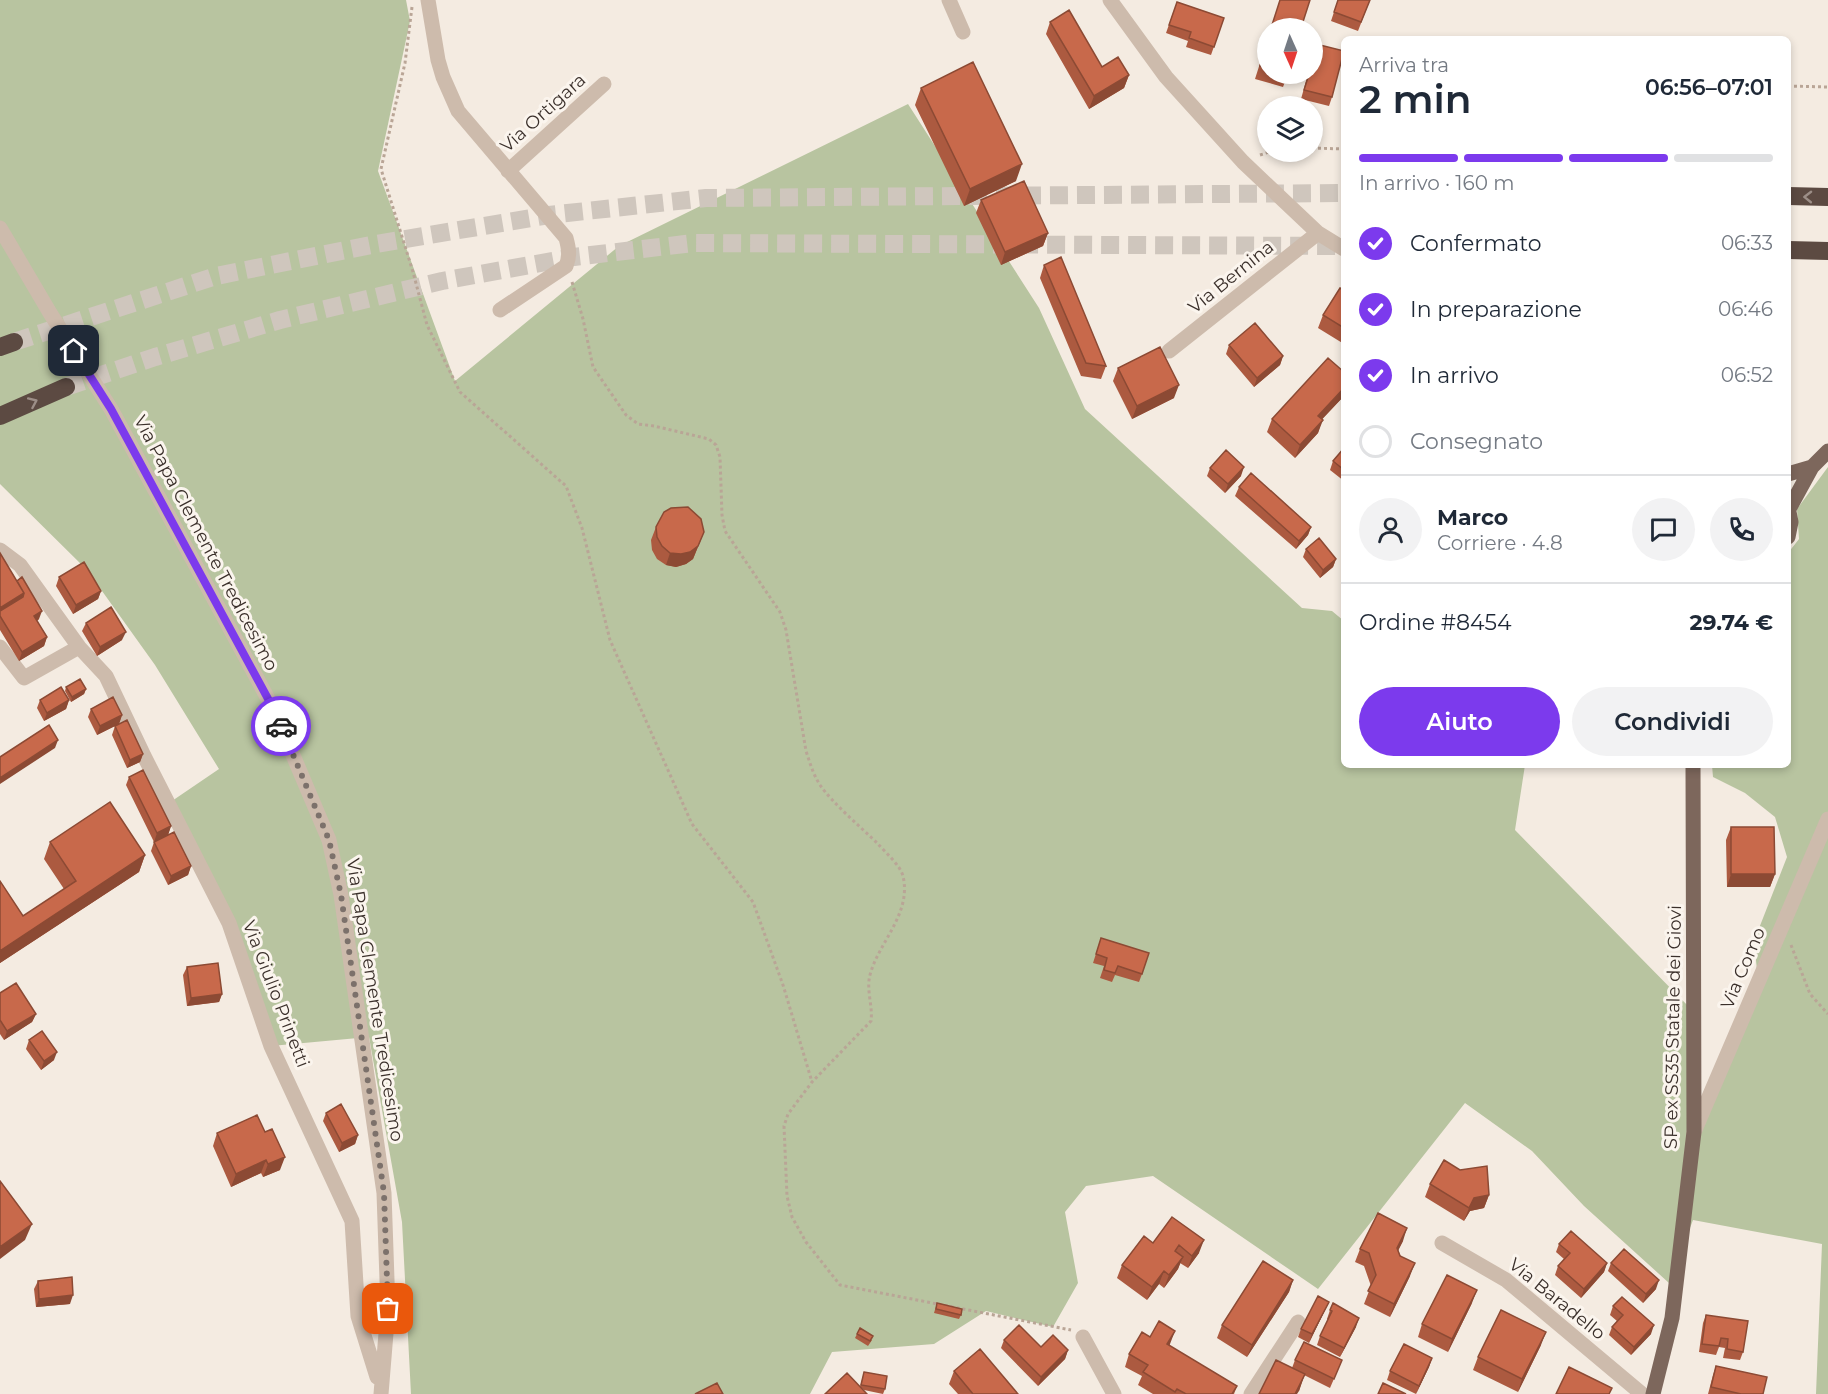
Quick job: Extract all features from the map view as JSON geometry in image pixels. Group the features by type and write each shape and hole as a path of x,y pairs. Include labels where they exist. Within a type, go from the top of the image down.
{"highway":[{"path":"1791,196 1828,197"},
{"path":"1791,250 1828,251"},
{"path":"0,416 66,387"}],"main road":[{"path":"1791,504 1812,467 1828,451"},
{"path":"1791,473 1812,467"},
{"name":"SP ex SS35 Statale dei Giovi","path":"1653,1394 1672,1317 1694,1132 1693,768"}],"street":[{"path":"949,0 963,32"},
{"path":"1110,0 1166,77 1243,162 1318,233 1341,247"},
{"name":"Via Ortigara","path":"428,1 438,60 458,111 566,238 570,257 566,266"},
{"name":"Via Ortigara","path":"508,171 604,84"},
{"name":"Via Papa Clemente Tredicesimo","path":"0,228 50,313 111,409 273,708 329,840 341,895 384,1193 388,1309 380,1372 381,1394"},
{"name":"Via Bernina","path":"1169,351 1318,233"},
{"path":"500,310 566,266"},
{"name":"Via Giulio Prinetti","path":"0,550 20,565 79,647 106,676 229,923 271,1046 352,1221 358,1316 380,1372"},
{"path":"0,647 24,678 79,647"},
{"name":"Via Como","path":"1694,1132 1828,819"},
{"name":"Via Baradello","path":"1442,1243 1506,1280 1642,1394"},
{"path":"1251,1394 1298,1322"},
{"path":"1083,1337 1114,1394"},
{"name":"Via Papa Clemente Tredicesimo","path":"370,1394 380,1372"}],"path":[{"path":"428,1 411,9 405,63 381,169 413,272 424,318 460,392 566,486 582,528 610,640 692,824 753,902 783,985 812,1082"},
{"path":"1791,86 1828,87"},
{"path":"1323,148 1341,149"},
{"path":"566,266 583,319 593,368 626,416 638,424 709,439 716,445 720,457 722,515 725,531 780,612 786,630 806,751 812,771 821,786 891,858 903,875 904,894 900,913 870,974 871,1021 812,1082 788,1114 784,1126 788,1196 792,1217 806,1242 840,1285 1068,1328 1083,1337"},
{"path":"1785,920 1793,952 1810,994 1828,1014"}],"green space":[{"path":"0,0 406,0 410,21 378,171 455,381 619,246 908,104 1039,308 1085,409 1302,608 1332,611 1341,618 1341,768 1525,768 1515,830 1693,1011 1694,1112 1758,980 1754,941 1787,857 1775,817 1745,793 1713,777 1712,768 1791,768 1791,549 1799,539 1797,509 1828,467 1828,1394 1816,1394 1822,1244 1693,1220 1669,1283 1584,1206 1532,1151 1465,1103 1318,1289 1153,1176 1086,1186 1065,1212 1078,1283 1053,1327 986,1311 934,1344 832,1352 810,1394 411,1394 402,1222 369,1037 271,1046 229,923 169,803 219,769 155,665 87,570 0,484"}],"building":[{"path":"1280,0 1310,0 1304,18 1274,18"},
{"path":"1338,0 1370,0 1361,22 1334,12"},
{"path":"1177,2 1224,18 1214,47 1189,38 1191,32 1169,25"},
{"path":"1069,10 1102,67 1118,57 1129,75 1094,96 1050,22"},
{"path":"1323,46 1341,50 1341,62 1332,97 1304,90 1306,84 1323,84"},
{"path":"973,62 1022,164 970,189 921,88"},
{"path":"1024,181 1048,233 1005,252 981,200"},
{"path":"1061,257 1106,366 1086,363 1044,265"},
{"path":"1340,288 1341,288 1341,326 1323,315"},
{"path":"1255,323 1283,356 1257,378 1229,345"},
{"path":"1160,347 1179,385 1137,406 1118,368"},
{"path":"1328,358 1341,369 1341,391 1318,416 1323,420 1300,445 1272,419"},
{"path":"1226,450 1244,467 1228,484 1210,468"},
{"path":"1341,452 1341,468 1333,461"},
{"path":"1251,473 1311,527 1299,541 1239,487"},
{"path":"688,507 701,519 704,532 698,546 690,552 670,553 657,537 656,527 664,512 671,508"},
{"path":"1319,538 1336,559 1323,570 1306,549"},
{"path":"0,553 24,593 0,608"},
{"path":"84,562 101,591 76,605 59,577"},
{"path":"22,577 42,611 34,616 47,637 22,652 0,616 0,611 23,597 24,593 17,581"},
{"path":"111,607 126,632 100,647 86,623"},
{"path":"80,679 86,689 72,697 66,687"},
{"path":"61,687 69,700 47,713 40,700"},
{"path":"113,697 122,715 100,726 91,709"},
{"path":"127,720 143,754 130,760 115,726"},
{"path":"49,725 58,740 0,778 0,757"},
{"path":"143,770 171,826 157,833 129,777"},
{"path":"110,802 145,855 0,951 0,881 23,916 76,881 50,842"},
{"path":"1731,827 1774,827 1775,874 1731,874"},
{"path":"174,832 191,866 171,876 154,842"},
{"path":"1101,938 1149,953 1142,974 1118,966 1115,973 1104,970 1107,958 1096,954"},
{"path":"218,963 222,994 191,998 187,967"},
{"path":"16,983 36,1014 7,1031 0,1020 0,993"},
{"path":"42,1031 57,1052 44,1061 29,1040"},
{"path":"341,1104 358,1135 342,1143 326,1113"},
{"path":"257,1115 265,1132 272,1129 285,1157 268,1164 266,1160 236,1174 217,1133"},
{"path":"1444,1160 1460,1170 1487,1166 1489,1195 1474,1198 1469,1208 1430,1184"},
{"path":"0,1181 32,1224 0,1247"},
{"path":"1378,1213 1407,1228 1397,1248 1400,1256 1415,1263 1394,1304 1368,1291 1376,1275 1369,1253 1360,1249"},
{"path":"1172,1217 1204,1240 1192,1256 1179,1245 1175,1251 1183,1257 1169,1275 1164,1271 1152,1287 1122,1265 1144,1236 1153,1243"},
{"path":"1571,1231 1607,1263 1584,1289 1558,1266 1570,1253 1559,1244"},
{"path":"1624,1249 1659,1280 1646,1294 1611,1263"},
{"path":"1263,1261 1293,1280 1252,1345 1222,1325"},
{"path":"1447,1275 1477,1290 1452,1339 1422,1324"},
{"path":"72,1277 73,1295 39,1299 38,1281"},
{"path":"1318,1296 1329,1302 1312,1334 1301,1329"},
{"path":"1622,1297 1654,1325 1634,1347 1612,1327 1623,1315 1613,1306"},
{"path":"937,1303 962,1309 961,1315 936,1309"},
{"path":"1333,1303 1359,1318 1344,1348 1320,1336 1332,1311 1330,1310"},
{"path":"1501,1310 1546,1332 1522,1379 1478,1357"},
{"path":"1706,1315 1748,1321 1743,1352 1727,1349 1728,1339 1721,1338 1719,1346 1702,1344"},
{"path":"1159,1321 1175,1331 1167,1344 1237,1386 1232,1394 1186,1394 1177,1389 1175,1392 1143,1372 1148,1365 1129,1354 1142,1332 1150,1337"},
{"path":"1019,1325 1041,1347 1053,1335 1068,1350 1041,1377 1004,1340"},
{"path":"860,1328 873,1336 870,1341 857,1334"},
{"path":"1304,1342 1342,1360 1334,1379 1295,1360"},
{"path":"1404,1344 1432,1358 1419,1386 1390,1371"},
{"path":"980,1349 1018,1394 973,1394 954,1371"},
{"path":"1276,1360 1305,1374 1295,1394 1259,1394"},
{"path":"1716,1366 1767,1377 1763,1394 1741,1394 1711,1387"},
{"path":"1569,1367 1612,1388 1609,1394 1556,1394"},
{"path":"864,1372 887,1376 885,1389 861,1385"},
{"path":"847,1373 867,1394 825,1394"},
{"path":"717,1383 723,1394 695,1394"},
{"path":"1383,1383 1406,1394 1378,1394"}],"tunnel":[{"path":"14,342 216,276 376,244 549,215 706,198 1341,193"},
{"path":"66,387 155,357 280,320 442,281 574,257 694,243 1341,246"}],"way so far":[{"path":"281,726 329,840 341,895 384,1193 388,1309"}],"route":[{"path":"74,351 111,409 281,726"}]}
